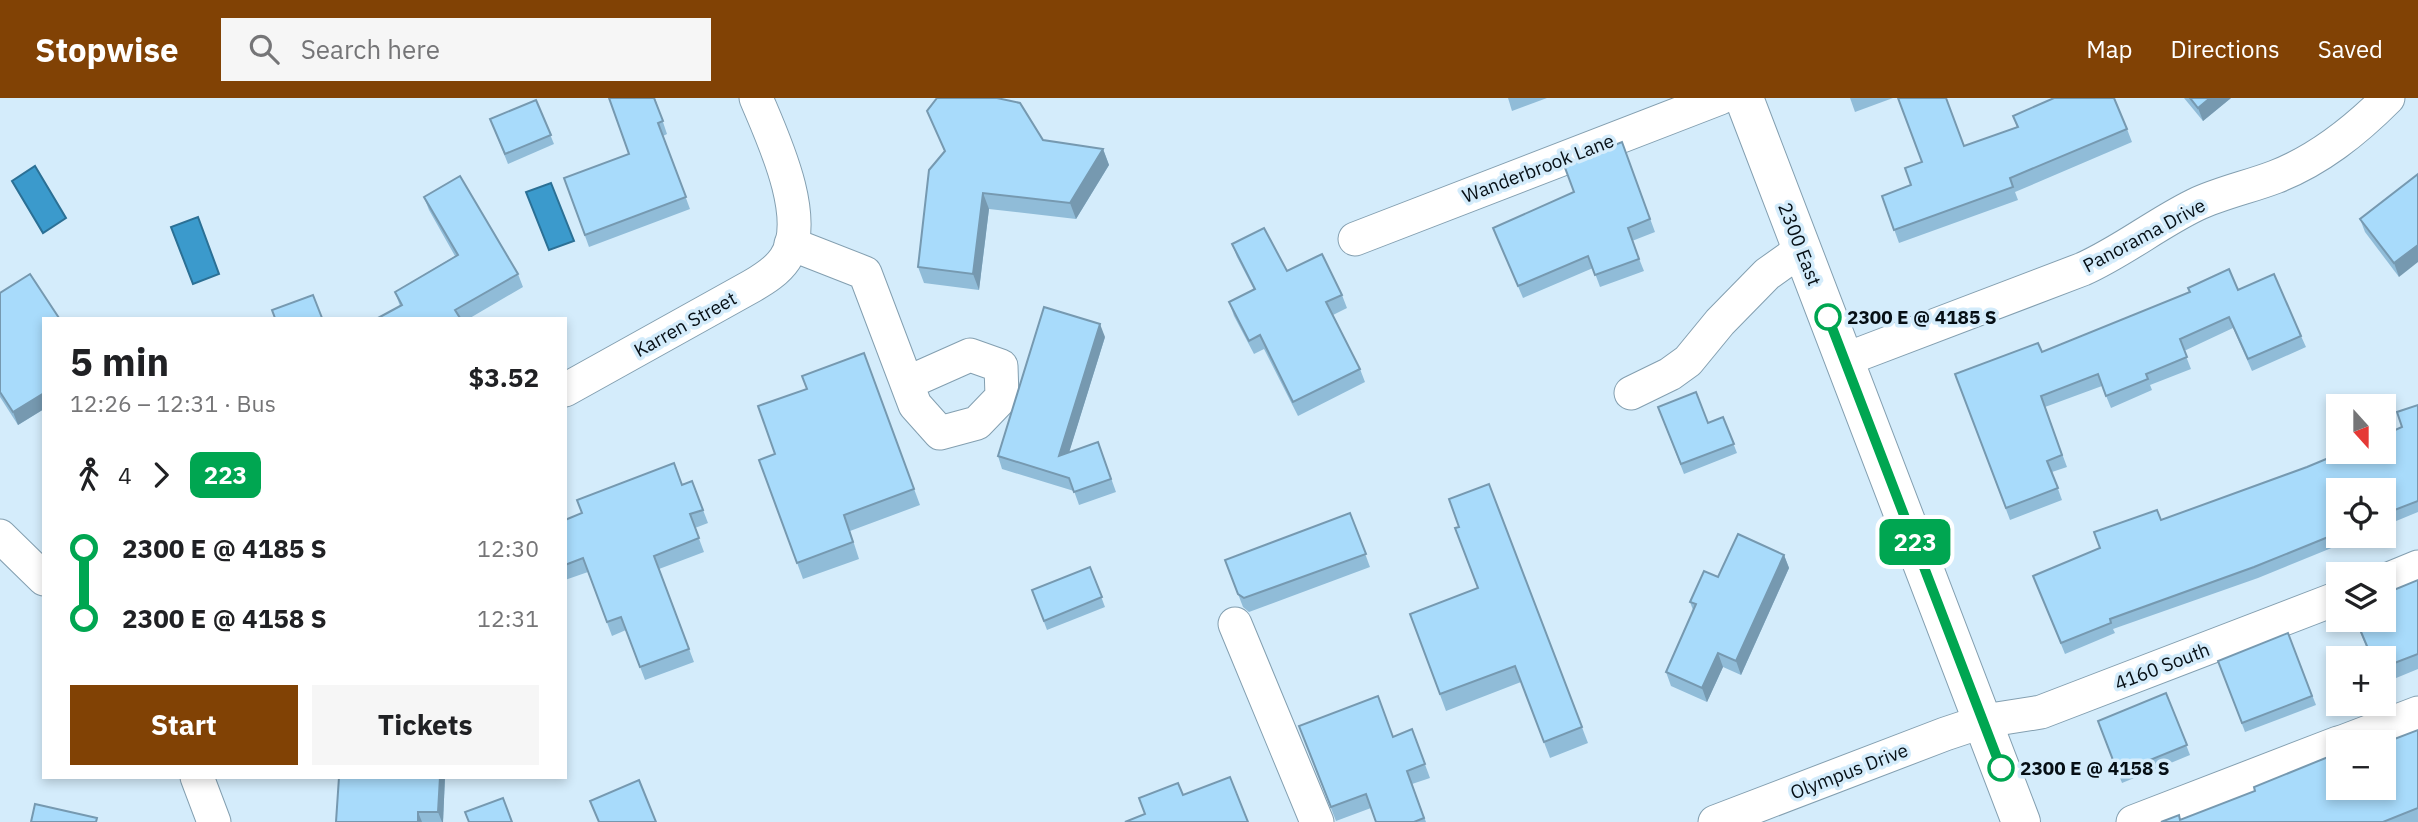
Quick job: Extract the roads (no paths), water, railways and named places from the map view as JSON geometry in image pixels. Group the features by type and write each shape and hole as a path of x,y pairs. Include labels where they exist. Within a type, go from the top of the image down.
{"main road":[{"name":"2300 East","path":"1744,98 2021,822"}],"street":[{"path":"756,98 782,161 793,213 791,244 865,273 907,383"},
{"name":"Wanderbrook Lane","path":"1355,239 1720,98"},
{"name":"Panorama Drive","path":"1844,360 2083,269 2199,203 2300,167 2337,144 2388,98"},
{"name":"Karren Street","path":"567,389 766,278 787,257 791,244"},
{"path":"1631,393 1670,374 1688,361 1720,322 1767,274 1802,249"},
{"path":"0,536 42,577"},
{"path":"2396,576 2418,568"},
{"name":"4160 South","path":"1984,722 2042,712 2326,603"},
{"path":"1235,624 1317,822"},
{"path":"2374,730 2418,713"},
{"name":"Olympus Drive","path":"1715,822 1984,722"},
{"path":"2133,822 2326,748"},
{"path":"198,779 214,822"}],"water":[{"path":"35,166 66,218 43,233 12,181"},
{"path":"551,183 574,241 549,250 526,192"},
{"path":"198,217 219,274 193,284 171,227"}],"place":[{"name":"2300 E @ 4185 S","path":"1828,317"},
{"name":"2300 E @ 4158 S","path":"2001,768"}]}
